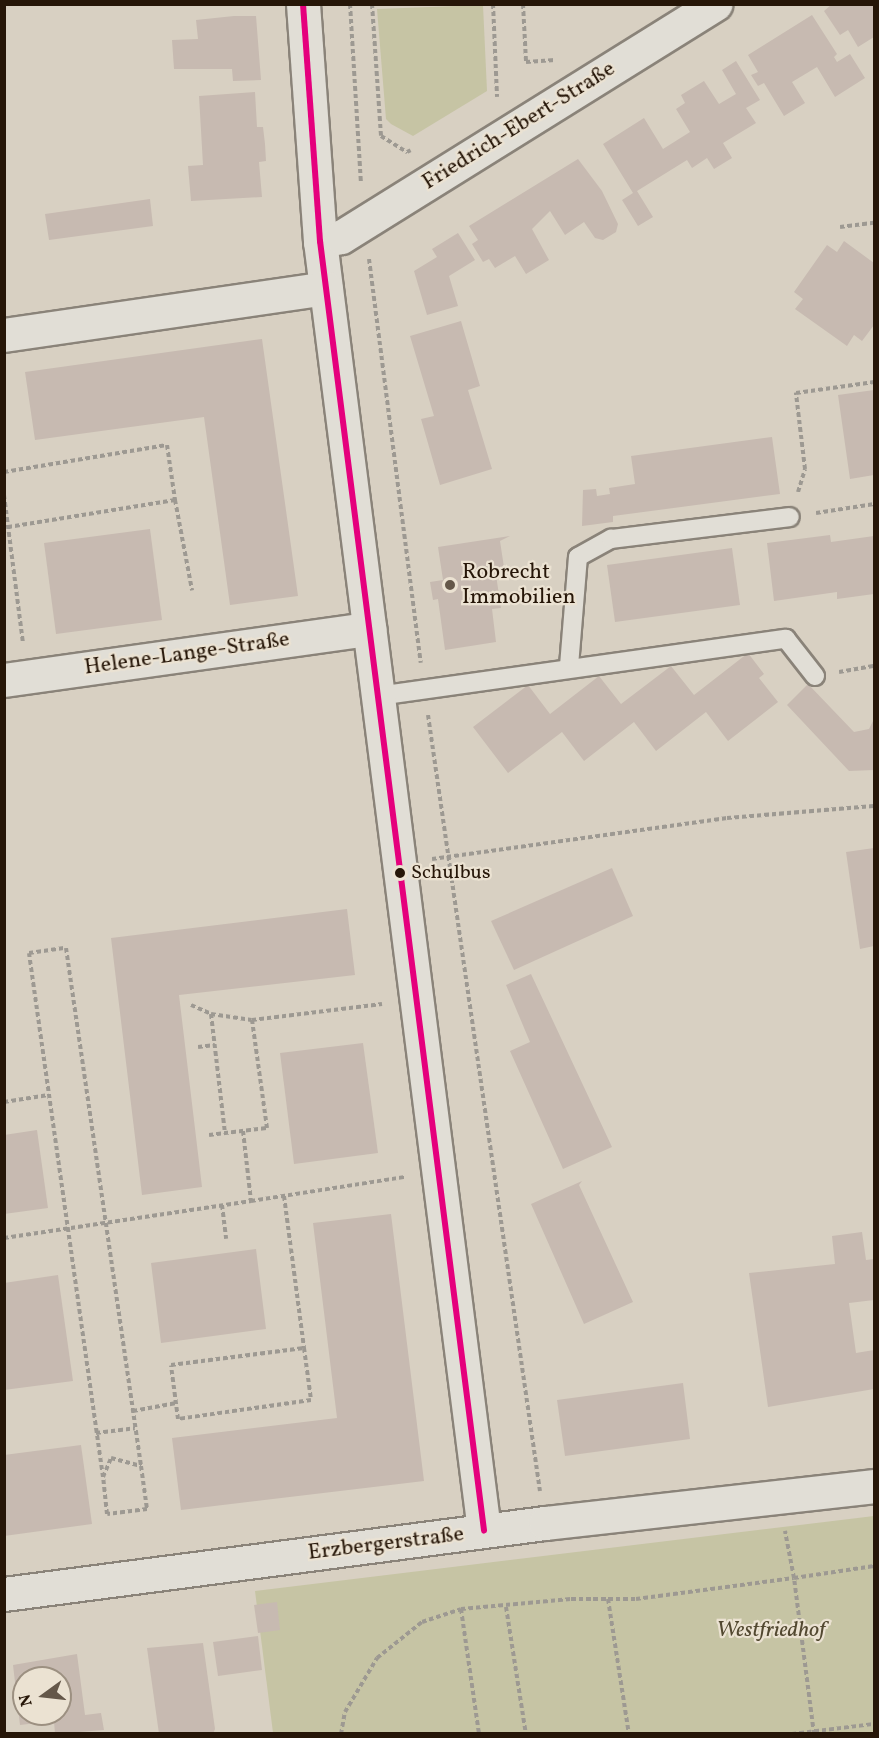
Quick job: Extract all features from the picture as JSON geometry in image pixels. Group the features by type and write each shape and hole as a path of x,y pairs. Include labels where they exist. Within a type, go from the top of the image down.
{"street":[{"path":"303,4 320,241 484,1531"},
{"name":"Friedrich-Ebert-Straße","path":"320,241 341,237 715,4"},
{"path":"4,334 326,288"},
{"name":"Helene-Lange-Straße","path":"16,678 369,629"},
{"name":"Erzbergerstraße","path":"4,1594 545,1523 874,1486"}],"lane":[{"path":"569,666 578,557 611,539 790,517"},
{"path":"378,696 569,666 786,639 814,676"}],"path":[{"path":"350,4 364,222 446,858 545,1523"},
{"path":"372,4 381,136 407,152 416,146"},
{"path":"490,101 499,95 494,4"},
{"path":"523,4 526,62 553,62 562,56"},
{"path":"840,227 874,223"},
{"path":"874,382 796,393 806,469 790,517 874,504"},
{"path":"4,472 167,446 192,590"},
{"path":"4,495 8,526 16,678"},
{"path":"8,526 175,500"},
{"path":"814,676 874,666"},
{"path":"400,862 446,858 727,818 874,806"},
{"path":"66,948 106,1223 147,1509 106,1514 103,1477 29,953 66,948"},
{"path":"191,1005 211,1014 252,1020 383,1004"},
{"path":"211,1014 225,1133"},
{"path":"209,1135 267,1128 252,1020"},
{"path":"198,1047 215,1045"},
{"path":"4,1102 49,1095"},
{"path":"243,1131 251,1201"},
{"path":"4,1238 439,1172"},
{"path":"284,1196 311,1400 178,1419 171,1365 304,1348"},
{"path":"222,1206 226,1239"},
{"path":"133,1411 176,1403"},
{"path":"96,1433 135,1428"},
{"path":"103,1477 111,1458 141,1466"},
{"path":"777,1498 794,1578 814,1732"},
{"path":"341,1734 345,1712 377,1658 422,1622 460,1609 636,1599 874,1566"},
{"path":"608,1599 629,1734"},
{"path":"506,1607 526,1734"},
{"path":"460,1609 478,1734"},
{"path":"792,1734 874,1724"}],"green space":[{"path":"483,5 487,91 413,136 391,124 386,119 377,9"},
{"name":"Westfriedhof","path":"874,1516 874,1733 273,1733 255,1591"}],"building":[{"path":"832,4 874,4 874,37 858,47 848,30 840,35 824,11"},
{"path":"812,15 837,54 834,57 837,62 850,54 865,78 835,97 817,67 792,82 805,103 784,116 764,83 758,86 751,75 758,72 748,55"},
{"path":"256,16 261,80 233,81 232,69 174,69 172,40 198,39 196,20"},
{"path":"736,61 760,100 746,108 756,123 723,143 732,158 714,169 707,158 692,168 687,160 637,191 653,217 638,226 622,200 633,193 603,144 644,118 663,149 690,132 676,109 685,103 681,95 704,81 719,104 736,94 722,70"},
{"path":"255,92 257,127 263,127 265,144 266,161 259,162 262,197 191,201 188,166 203,165 199,96"},
{"path":"578,159 602,191 618,224 616,232 603,240 595,238 584,222 565,235 550,211 532,229 549,260 526,274 515,256 495,268 489,259 483,262 472,244 478,240 469,226"},
{"path":"150,199 153,226 49,240 45,214"},
{"path":"458,233 475,260 449,276 458,306 427,315 414,271 437,257 432,249"},
{"path":"844,241 874,263 874,325 862,341 854,335 847,346 795,309 803,299 794,292 827,245 837,252"},
{"path":"461,321 480,386 468,390 492,469 440,485 421,419 434,416 410,336"},
{"path":"262,339 298,596 230,605 204,417 35,440 25,372"},
{"path":"874,390 874,475 850,479 838,395"},
{"path":"772,437 780,494 613,516 613,522 582,526 583,490 596,489 597,496 610,494 609,488 635,484 631,456"},
{"path":"150,529 162,620 56,634 44,543"},
{"path":"830,535 831,542 874,536 874,594 837,599 837,592 774,601 767,543"},
{"path":"510,536 500,541 505,574 496,575 501,608 492,609 496,642 445,650 438,599 433,600 430,582 443,580 438,547"},
{"path":"732,548 740,605 615,622 607,565"},
{"path":"748,653 764,674 759,678 778,702 728,741 706,712 656,751 634,722 584,761 562,732 508,773 473,727 528,685 550,714 599,676 621,704 671,666 694,695"},
{"path":"808,684 854,732 869,729 874,719 874,770 849,771 787,705"},
{"path":"874,848 874,946 860,949 846,852"},
{"path":"612,868 633,916 514,970 491,921"},
{"path":"347,909 355,975 179,995 202,1187 142,1195 111,938"},
{"path":"531,974 612,1147 563,1169 510,1051 530,1042 506,985"},
{"path":"363,1043 378,1153 294,1164 280,1053"},
{"path":"37,1130 48,1208 4,1214 4,1135"},
{"path":"582,1181 579,1185 633,1302 584,1324 531,1204"},
{"path":"391,1214 424,1481 181,1510 172,1438 337,1418 313,1223"},
{"path":"862,1232 866,1260 874,1259 874,1300 849,1303 856,1353 874,1350 874,1389 768,1407 749,1273 835,1264 832,1236"},
{"path":"256,1249 266,1329 161,1343 151,1263"},
{"path":"58,1275 73,1381 4,1390 4,1283"},
{"path":"683,1383 690,1439 565,1456 557,1400"},
{"path":"81,1445 92,1524 4,1536 4,1455"},
{"path":"277,1602 280,1630 258,1633 254,1605"},
{"path":"258,1636 262,1670 218,1676 213,1642"},
{"path":"203,1643 215,1729 213,1734 159,1734 147,1648"},
{"path":"77,1654 85,1715 101,1713 104,1730 55,1734 54,1726 72,1726 72,1666 13,1666"}],"transit line":[{"path":"303,4 320,241 484,1531"}],"place":[{"name":"Robrecht Immobilien","path":"450,585"},
{"name":"Schulbus","path":"400,873"}]}
